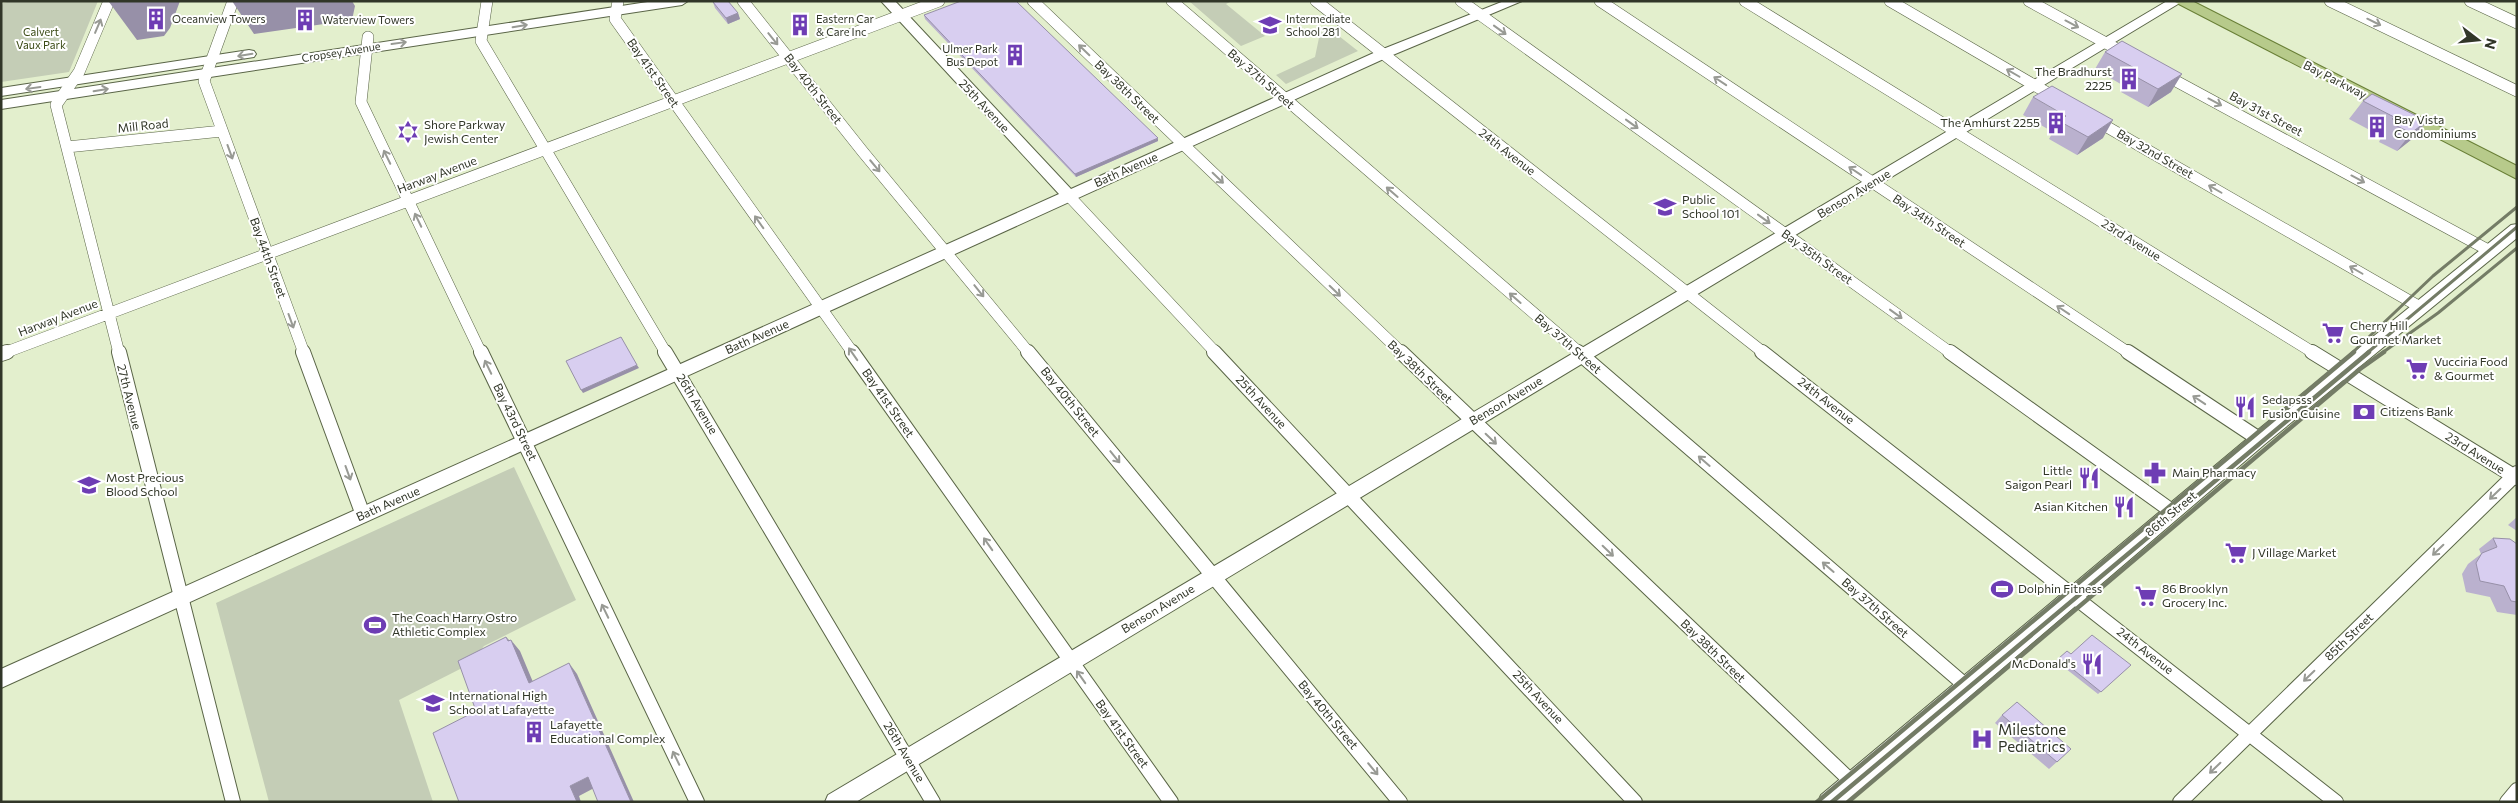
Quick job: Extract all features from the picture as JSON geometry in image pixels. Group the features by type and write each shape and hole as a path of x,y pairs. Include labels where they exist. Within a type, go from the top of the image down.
{"main road":[{"name":"Bay Parkway","path":"2178,1 2517,173"}],"street":[{"path":"61,96 79,72 109,1"},
{"name":"Bay 44th Street","path":"233,1 204,81 363,515"},
{"name":"26th Avenue","path":"486,1 481,41 933,802"},
{"name":"Cropsey Avenue","path":"1,92 210,66 616,5 682,1"},
{"name":"Bay 40th Street","path":"743,1 1400,802"},
{"name":"25th Avenue","path":"887,1 1635,802"},
{"name":"Harway Avenue","path":"1,354 939,1"},
{"name":"Bay 38th Street","path":"1033,1 1852,782"},
{"name":"Bay 37th Street","path":"1172,1 1965,685"},
{"name":"24th Avenue","path":"1316,1 2336,802"},
{"name":"Bay 35th Street","path":"1461,1 2173,512"},
{"name":"Bath Avenue","path":"1,679 1383,54 1516,1"},
{"name":"Bay 34th Street","path":"1600,1 2259,439"},
{"name":"23rd Avenue","path":"1745,1 2342,371 2516,476"},
{"path":"1890,1 2070,106"},
{"path":"2029,1 2136,59"},
{"name":"Benson Avenue","path":"836,802 2178,1"},
{"path":"2330,1 2517,90"},
{"path":"2470,1 2517,23"},
{"name":"Bay 41st Street","path":"616,5 616,19 673,101 1171,802"},
{"name":"Bay 43rd Street","path":"368,42 361,102 697,802"},
{"name":"Cropsey Avenue","path":"1,105 61,96 210,66"},
{"name":"Bay 31st Street","path":"2154,69 2490,251"},
{"name":"27th Avenue","path":"61,96 56,105 66,147 233,802"},
{"name":"Bay 32nd Street","path":"2086,114 2420,307"},
{"name":"Mill Road","path":"66,147 222,130"},
{"name":"86th Street","path":"1829,802 1965,685 2075,596 2259,439 2517,229"},
{"name":"85th Street","path":"2180,802 2516,476"},
{"path":"2507,802 2517,790"}],"green space":[{"name":"Calvert Vaux Park","path":"12,1 98,1 69,72 1,82 1,7 3,3"},
{"path":"1189,1 1232,1 1226,4 1265,36 1241,46"},
{"path":"1330,29 1358,51 1286,84 1276,75 1315,57 1320,33"},
{"name":"The Coach Harry Ostro Athletic Complex","path":"514,467 576,600 484,646 468,665 399,700 433,802 269,802 216,603"}],"building":[{"path":"714,1 728,1 738,13 726,18"},
{"name":"Ulmer Park Bus Depot","path":"961,1 1016,1 1158,138 1075,174 924,15"},
{"path":"2122,41 2182,74 2158,89 2131,74 2138,70 2105,52"},
{"path":"2052,86 2113,120 2088,137 2059,121 2066,116 2033,97"},
{"path":"2372,94 2427,121 2411,133 2393,124 2396,121 2392,119 2394,117 2363,101"},
{"path":"621,337 637,365 581,390 566,361"},
{"path":"2493,538 2510,539 2517,544 2517,602 2511,601 2504,586 2480,581 2476,563 2482,553 2497,547"},
{"name":"McDonald's","path":"2092,635 2131,665 2101,692 2059,658 2067,651 2071,654"},
{"name":"Lafayette Educational Complex","path":"506,637 508,641 511,640 529,683 569,663 631,802 598,802 588,777 570,786 577,802 459,802 433,733 476,711 458,661"},
{"path":"2017,702 2071,749 2057,762 2002,715"}],"railway":[{"path":"2352,353 2433,276 2517,207"},
{"path":"2367,353 2517,227"},
{"path":"2382,353 2438,313 2517,248"},
{"path":"1817,802 2354,352"},
{"path":"1832,802 2369,352"},
{"path":"1848,802 2360,369 2384,352"}],"place":[{"name":"Oceanview Towers","path":"156,19"},
{"name":"Waterview Towers","path":"305,20"},
{"name":"Eastern Car & Care Inc","path":"800,25"},
{"name":"Intermediate School 281","path":"1270,25"},
{"name":"Ulmer Park Bus Depot","path":"1015,55"},
{"name":"The Bradhurst 2225","path":"2129,79"},
{"name":"The Amhurst 2255","path":"2056,123"},
{"name":"Bay Vista Condominiums","path":"2377,127"},
{"name":"Shore Parkway Jewish Center","path":"408,132"},
{"name":"Public School 101","path":"1665,207"},
{"name":"Cherry Hill Gourmet Market","path":"2333,333"},
{"name":"Vucciria Food & Gourmet","path":"2417,369"},
{"name":"Sedapsss Fusion Cuisine","path":"2245,407"},
{"name":"Citizens Bank","path":"2364,412"},
{"name":"Main Pharmacy","path":"2155,473"},
{"name":"Little Saigon Pearl","path":"2089,478"},
{"name":"Most Precious Blood School","path":"89,485"},
{"name":"Asian Kitchen","path":"2124,507"},
{"name":"J Village Market","path":"2236,553"},
{"name":"Dolphin Fitness","path":"2002,589"},
{"name":"86 Brooklyn Grocery Inc.","path":"2146,596"},
{"name":"The Coach Harry Ostro Athletic Complex","path":"375,625"},
{"name":"McDonald's","path":"2092,664"},
{"name":"International High School at Lafayette","path":"433,703"},
{"name":"Lafayette Educational Complex","path":"534,732"},
{"name":"Milestone Pediatrics","path":"1982,739"}]}
